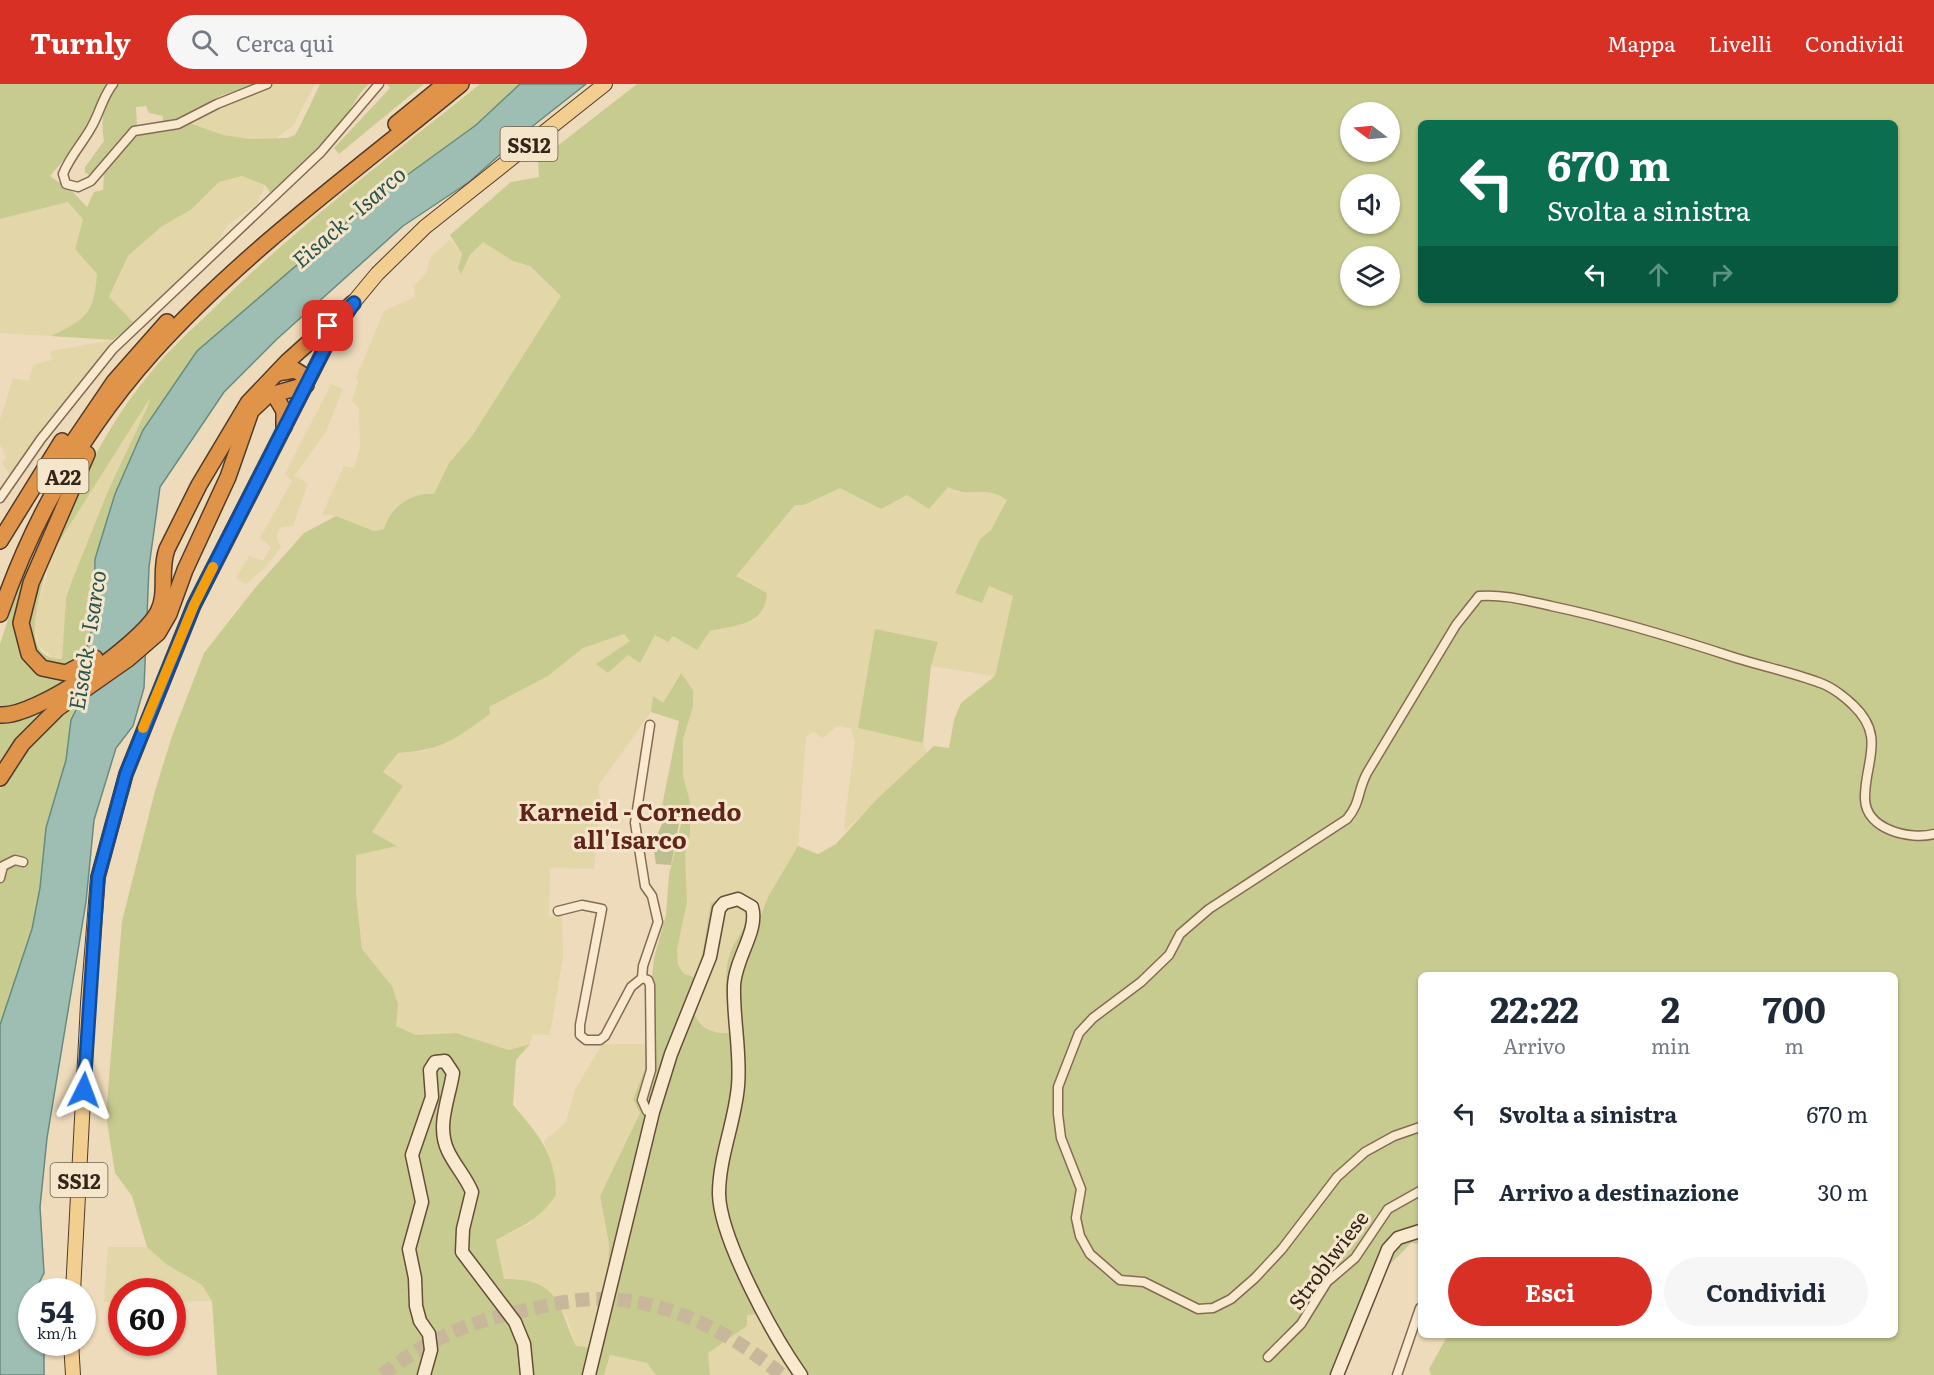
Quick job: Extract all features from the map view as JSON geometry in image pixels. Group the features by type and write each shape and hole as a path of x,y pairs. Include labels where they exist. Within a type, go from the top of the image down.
{"highway":[{"name":"A22","path":"0,583 43,490 97,404 143,347 222,269 445,84"},
{"name":"A22","path":"0,614 21,558 58,485 98,422 152,353 228,277 462,84"},
{"path":"155,627 162,604 162,566 173,538 242,412 277,373 354,303"},
{"path":"139,641 66,673 42,668 29,654 21,623 23,608 37,567 87,454 152,353"},
{"path":"0,778 22,744 58,708 169,614 184,570 228,477 251,411 262,399 306,385 303,375 295,370 277,373"},
{"path":"274,394 284,411 284,427"},
{"path":"0,541 64,438 97,404"},
{"path":"0,715 25,712 62,692 139,641"}],"main road":[{"name":"SS12","path":"74,1278 98,877 126,774 194,605 327,344 354,303 377,274 425,227 604,84"},
{"path":"71,1356 71,1375"}],"street":[{"path":"113,84 107,92 92,127 68,160 63,174 66,184 78,187 91,181 134,131 178,124 217,104 267,84"},
{"path":"2,495 41,440 113,349 314,159 379,84"},
{"name":"Stroblwiese","path":"1418,1128 1394,1136 1365,1152 1337,1177 1305,1215 1282,1249 1255,1278 1231,1299 1213,1308 1198,1310 1144,1282 1120,1280 1090,1254 1080,1236 1076,1218 1081,1189 1061,1138 1058,1087 1079,1033 1093,1018 1141,982 1169,955 1180,934 1209,909 1347,819 1359,804 1359,789 1367,773 1456,625 1479,596 1493,595 1572,610 1688,641 1826,685 1854,706 1871,731 1872,760 1865,800 1872,816 1894,833 1924,836 1934,834"},
{"path":"558,911 582,905 602,909 580,1035 593,1042 605,1036 631,987 642,978 643,966 658,922 651,896 645,886 635,823 650,725"},
{"path":"0,878 3,866 15,860 23,862"},
{"path":"589,1375 653,1112 671,1053 710,957 719,909 730,900 746,902 752,907 754,921 735,974 738,1086 721,1176 720,1209 747,1280 768,1322 801,1375"},
{"path":"642,978 648,980 650,985 651,1070 642,1100 647,1111 653,1112"},
{"path":"424,1375 432,1350 429,1334 420,1321 416,1306 415,1278 409,1249 422,1202 412,1155 432,1097 430,1070 435,1062 445,1061 453,1073 443,1116 442,1136 449,1154 472,1192 463,1228 462,1252 515,1322 524,1344 527,1375"},
{"name":"Stroblwiese","path":"1268,1357 1301,1324 1327,1282 1355,1258 1388,1209 1418,1192"},
{"path":"1337,1375 1388,1249 1398,1238 1418,1232"},
{"path":"1397,1375 1418,1314"}],"shaded area":[{"path":"269,84 315,84 293,126 275,139 250,139 223,135 187,122"},
{"path":"242,176 265,185 257,204 228,225 212,250 134,323 109,298 128,256 161,227 192,209 219,182"},
{"path":"69,202 83,218 75,249 97,274 96,297 82,321 51,336 0,333 0,219"},
{"path":"450,239 462,254 458,268 461,273 470,256 482,241 513,261 530,266 561,296 472,436 449,463 434,494 384,529 374,531 336,516 322,514 344,466 354,468 360,448 359,408 352,401 358,382 356,378 384,311 415,297 414,286 426,273 430,258"},
{"path":"113,340 107,353 12,478 2,463 6,457 0,444 0,420 13,378 29,381 33,365 52,360 50,351"},
{"path":"331,384 343,389 326,432 294,476 308,483 293,526 281,527 276,537 281,547 267,566 246,584 236,578 249,556 263,561 271,547 260,538 292,481 285,474"},
{"path":"150,396 147,408 108,491 73,578 66,598 62,660 54,659 39,646 35,629 36,609 47,576 47,561"},
{"path":"840,487 881,509 907,495 948,487 956,492 996,491 1008,500 991,530 980,539 989,586 1013,596 995,676 931,666 938,643 858,728 923,743 927,753 845,831 855,742 851,728 837,726 823,738 813,732 806,737 798,846 768,897 761,916 757,906 737,893 706,925 707,940 695,977 684,975 678,965 677,949 685,855 690,834 690,803 683,775 683,739 693,707 680,673 663,703 653,697 651,712 598,786 600,799 594,869 550,868 549,917 562,912 563,957 550,1035 533,1034 530,1044 509,1050 456,1033 416,1035 396,1026 392,986 362,949 356,894 356,855 396,845 372,832 403,786 383,773 398,753 426,751 489,707 548,676 583,648 623,633 630,641 629,655 640,662 655,635 710,631 755,620 735,576 795,505 805,505"},
{"path":"734,906 748,913 746,925 732,948 725,979 731,1034 713,1032 696,1021 693,1010 725,909"},
{"path":"602,1044 645,1044 645,1069 633,1099 640,1113 600,1196 609,1244 608,1270 588,1347 576,1347 566,1315 520,1279 504,1280 496,1239 531,1223 554,1172 544,1141 566,1122 575,1090"},
{"path":"108,1247 147,1247 166,1264 202,1285 212,1301 186,1302 186,1278 108,1278 108,1302 104,1302"},
{"path":"757,1314 795,1375 710,1375 707,1353 747,1326 747,1315"},
{"path":"610,1355 647,1363 656,1375 604,1375"}],"green space":[{"path":"0,84 108,84 73,149 50,176 74,193 87,207 94,192 103,190 104,173 136,135 187,122 223,135 250,139 287,138 295,135 320,84 369,84 342,121 272,195 265,185 242,176 219,182 192,209 161,227 128,256 109,297 134,323 113,340 51,336 73,325 86,314 93,298 97,274 75,249 83,219 68,202 0,219"},
{"path":"117,84 257,84 222,95 176,122 162,124 163,116 149,113 146,106 136,107 137,125 120,139 92,175 85,173 85,167 104,141 104,111"},
{"path":"387,84 424,84 339,154 334,148 390,88"},
{"path":"480,84 520,84 476,125 370,202 197,351 143,430 115,494 95,559 92,629 83,661 62,669 44,664 30,647 26,633 27,613 34,587 79,486 124,407 159,363 241,282 342,195","holes":["150,398 108,491 66,598 62,659 47,656 38,647 35,634 35,619 47,561"]},
{"path":"637,84 1934,84 1934,1375 1431,1375 1429,1369 1446,1338 1898,1338 1898,972 1418,972 1418,1244 1411,1243 1378,1277 1331,1375 795,1375 756,1314 747,1315 747,1326 708,1353 710,1375 656,1375 647,1363 610,1355 604,1375 217,1375 212,1301 202,1285 166,1264 147,1247 132,1196 115,1173 106,1115 122,921 155,791 172,736 204,653 255,588 304,533 336,516 374,531 384,529 391,514 403,502 410,498 434,494 449,463 472,436 561,296 530,266 513,261 483,242 470,255 461,274 458,268 462,254 450,235 511,182 539,177 538,161","holes":["948,487 963,492 992,493 1007,500 991,530 980,539 955,593 982,603 989,586 1013,596 995,676 961,703 954,720 949,748 934,746 876,800 836,844 818,854 798,846 768,897 761,915 751,900 740,894 727,895 711,903 703,950 694,977 684,974 678,965 677,949 687,902 685,855 690,834 690,802 683,775 683,739 693,707 693,690 681,673 663,703 653,696 651,712 679,721 662,806 684,811 669,875 666,915 654,958 645,1044 645,1069 633,1099 640,1113 600,1196 609,1244 608,1270 588,1347 576,1346 560,1307 547,1289 536,1283 504,1279 496,1240 536,1217 556,1195 553,1168 549,1156 538,1135 513,1105 516,1060 530,1044 509,1050 456,1033 416,1035 396,1026 398,1004 392,986 362,949 356,894 356,855 397,846 372,832 403,786 383,772 398,753 438,746 457,737 490,714 489,707 548,676 583,648 624,634 630,641 596,664 608,673 628,655 640,663 655,635 668,642 673,636 697,650 710,631 739,625 755,618 765,604 767,593 736,576 795,505 804,505 840,488 881,509 907,495 929,509","734,906 748,914 744,927 732,948 727,969 726,990 731,1033 707,1029 699,1022 693,1010 725,909"]},
{"path":"63,491 26,584 23,654 72,676 56,689 38,698 0,709 0,644 19,586"},
{"path":"875,629 938,642 931,666 923,743 858,728"},
{"path":"83,696 71,720 66,760 46,828 40,888 32,929 0,1025 0,789 18,761 37,738"},
{"path":"58,700 0,768 0,721"},
{"path":"662,810 681,813 671,865 656,864 653,844 663,822 659,820"}],"water":[{"path":"520,84 586,84 529,129 469,182 403,226 277,339 224,392 160,487 149,567 144,688 133,726 116,748 94,820 86,902 47,1138 40,1207 44,1273 42,1278 18,1278 18,1356 44,1356 44,1375 0,1375 0,1025 32,929 40,888 46,828 66,760 71,720 83,696 83,661 92,629 95,559 115,494 143,430 197,351 370,202 476,125"}],"tunnel":[{"path":"382,1375 417,1350 470,1325 548,1305 599,1299 624,1300 649,1305 697,1321 742,1345 782,1375"}],"slow traffic":[{"path":"143,728 167,667 213,567"}],"district":[{"name":"Karneid - Cornedo all'Isarco","path":"630,824"}],"route":[{"path":"84,1090 98,877 126,774 147,716 194,605 327,344 354,303 328,326"}],"water label":[{"name":"Eisack - Isarco","path":"348,216"},
{"name":"Eisack - Isarco","path":"86,640"}]}
